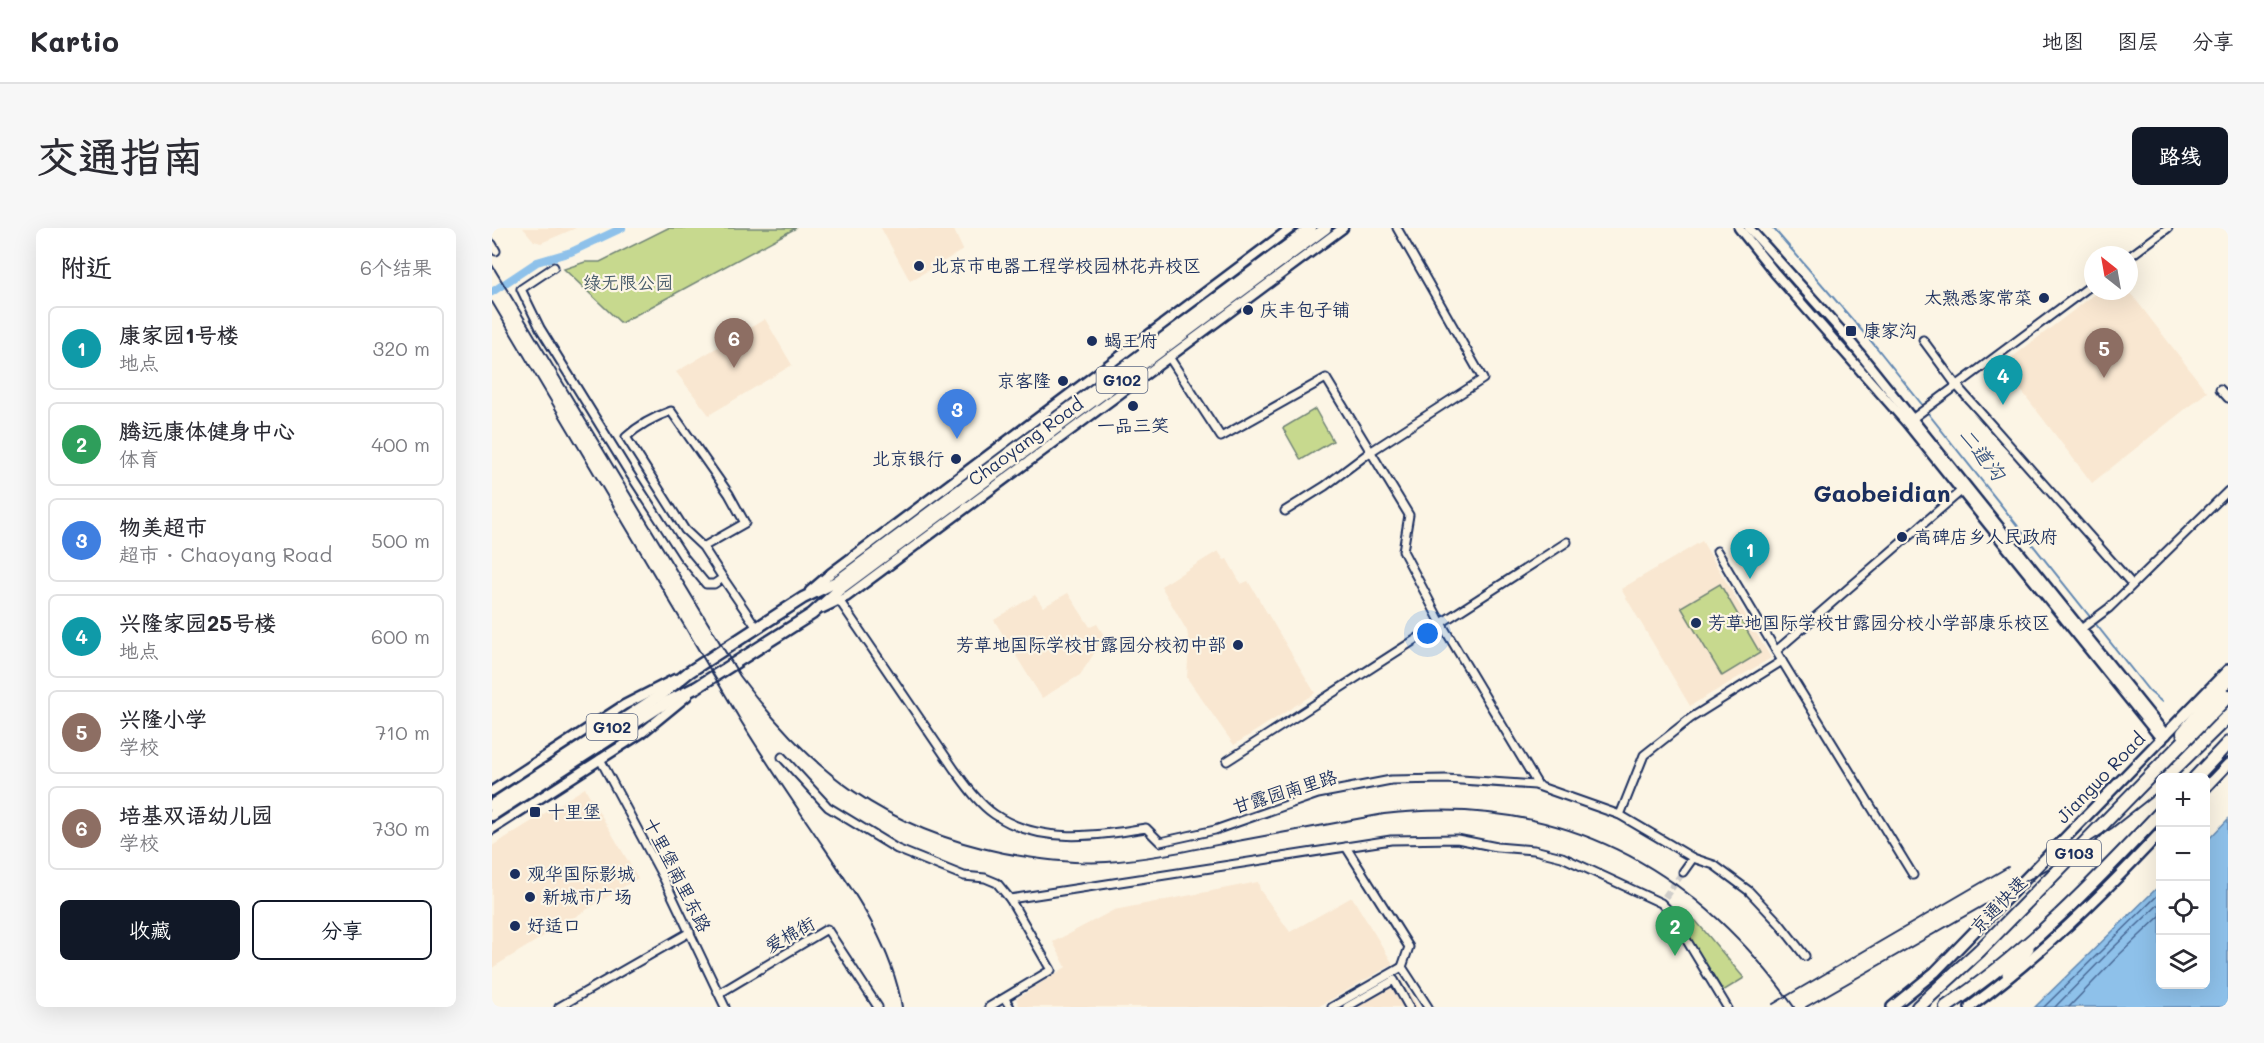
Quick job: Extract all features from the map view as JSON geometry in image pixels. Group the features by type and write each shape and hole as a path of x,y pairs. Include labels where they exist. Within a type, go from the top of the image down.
{"highway":[{"name":"Chaoyang Road","path":"492,815 667,702 697,687 812,614 915,528 1311,228"},
{"name":"Chaoyang Road","path":"492,805 538,786 689,672 803,598 836,582 915,528 1326,228"},
{"path":"2154,771 2194,718 2228,679"},
{"name":"京通快速","path":"1917,1007 1980,950 2228,696"},
{"path":"2198,773 2228,742"},
{"name":"G103","path":"1947,1007 2000,969 2041,933 2156,817"}],"main road":[{"name":"Jianguo Road","path":"1892,1007 1935,972 2228,670"},
{"path":"2210,782 2228,764"},
{"path":"1970,1007 2050,943 2156,837"},
{"path":"1991,991 2041,933"}],"street":[{"name":"Chaoyang Road","path":"812,614 846,597 915,528 1290,228"},
{"name":"Chaoyang Road","path":"915,528 1169,357 1343,228"},
{"path":"1285,511 1483,379 1397,228"},
{"path":"1739,228 1775,273 1906,422 2164,738"},
{"path":"1749,228 1830,318 2084,626 2164,738"},
{"path":"2138,250 2168,228"},
{"path":"554,267 521,289 540,328 683,556 706,584 714,584 723,578"},
{"path":"1913,419 2084,291"},
{"path":"1923,340 1957,386 2133,584"},
{"path":"1169,357 1221,437 1326,378 1409,515 1403,551 1441,623 1538,785"},
{"path":"2220,389 2228,398"},
{"path":"703,547 745,523 729,494 671,411 635,428 626,437 685,530 703,547 757,628"},
{"path":"1776,651 1961,491"},
{"path":"2084,626 2102,614 2228,491"},
{"path":"1227,761 1567,542"},
{"path":"1717,551 1913,875"},
{"name":"甘露园南里路","path":"839,600 954,770 993,813 1019,827 1065,837 1103,835 1146,828 1160,842 1215,830 1318,794 1392,780 1446,779 1538,785 1620,815 1693,858 1714,864 1749,891 1779,923 1805,956"},
{"path":"1620,815 1644,756 1691,718 1782,661"},
{"name":"Chaoyang Road","path":"492,791 624,705 689,672"},
{"name":"Chaoyang Road","path":"492,829 538,786 600,759 643,732 697,687"},
{"path":"782,757 828,807 853,824 897,849 964,876 985,878 997,883 1010,899 1051,970 989,1007"},
{"name":"十里堡南里东路","path":"600,759 664,879 720,993 724,1007"},
{"path":"527,768 538,786"},
{"path":"1010,899 1391,840 1457,839 1497,847 1534,850 1579,864 1663,900 1727,1007"},
{"path":"1332,1007 1402,967 1409,947 1346,847"},
{"path":"1683,872 1693,858"},
{"name":"爱棉街","path":"720,993 827,929 878,1007"},
{"path":"559,1007 690,932"},
{"path":"1402,967 1428,1007"},
{"path":"1347,1007 1394,980 1410,1007"},
{"path":"1005,999 1010,1007"}],"shaded area":[{"path":"523,228 576,228 541,243 534,241"},
{"name":"北京市电器工程学校园林花卉校区","path":"881,228 953,228 963,250 910,281"},
{"path":"2087,300 2136,300 2207,392 2092,483 2002,365"},
{"path":"765,319 792,365 709,415 676,372"},
{"name":"芳草地国际学校甘露园分校小学部康乐校区","path":"1702,541 1771,658 1690,706 1621,589"},
{"name":"芳草地国际学校甘露园分校初中部","path":"1218,551 1224,560 1227,559 1241,584 1248,581 1315,693 1234,745 1187,678 1189,642 1187,631 1161,586"},
{"path":"1068,593 1090,627 1097,624 1105,637 1080,675 1042,698 994,620 1035,595 1043,607"},
{"name":"新城市广场","path":"585,788 638,878 492,968 492,846"},
{"path":"1258,882 1260,890 1290,932 1352,897 1393,964 1318,1007 1020,1007 1016,999 1066,967 1053,942 1114,910"},
{"path":"1400,978 1418,1007 1350,1007"}],"green space":[{"name":"绿无限公园","path":"668,228 796,228 621,323 564,269 585,262 600,262"},
{"path":"1315,409 1333,441 1301,460 1283,428"},
{"path":"1720,584 1760,653 1722,676 1681,607"},
{"path":"1679,908 1696,921 1744,978 1723,991 1673,912"}],"water":[{"path":"2228,819 2228,1007 2035,1007 2156,889 2156,989 2210,989 2210,838"}],"waterway":[{"name":"二道沟","path":"492,292 537,262 571,252 622,228"},
{"name":"二道沟","path":"1773,228 1877,348 1924,407"},
{"name":"二道沟","path":"1927,412 2149,691 2162,702"}],"tunnel":[{"path":"1665,897 1683,872"}],"railway":[{"path":"492,265 740,676 794,740 823,767 854,791 887,811 922,829 961,842 1004,853 1081,862 1123,861 1170,854 1384,814 1447,810 1507,815 1564,828 1617,849 1666,878 1712,914 1755,957 1794,1007"},
{"path":"492,302 742,723 855,893 889,959 902,1007"},
{"path":"2180,773 2228,726"},
{"path":"1806,1007 2051,867 2112,828 2156,793"},
{"path":"1773,1004 2008,867"}],"place":[{"name":"北京市电器工程学校园林花卉校区","path":"919,266"},
{"name":"太熟悉家常菜","path":"2044,298"},
{"name":"庆丰包子铺","path":"1248,310"},
{"name":"康家沟","path":"1851,331"},
{"name":"蝎王府","path":"1092,341"},
{"name":"培基双语幼儿园","path":"734,368"},
{"name":"兴隆小学","path":"2104,378"},
{"name":"京客隆","path":"1063,381"},
{"name":"兴隆家园25号楼","path":"2003,405"},
{"name":"一品三笑","path":"1133,406"},
{"name":"物美超市","path":"957,439"},
{"name":"北京银行","path":"956,459"},
{"name":"高碑店乡人民政府","path":"1902,537"},
{"name":"康家园1号楼","path":"1750,579"},
{"name":"芳草地国际学校甘露园分校小学部康乐校区","path":"1696,623"},
{"name":"芳草地国际学校甘露园分校初中部","path":"1238,645"},
{"name":"十里堡","path":"535,812"},
{"name":"观华国际影城","path":"515,874"},
{"name":"新城市广场","path":"530,897"},
{"name":"好适口","path":"515,926"},
{"name":"腾远康体健身中心","path":"1675,956"}],"district":[{"name":"Gaobeidian","path":"1882,494"}]}
